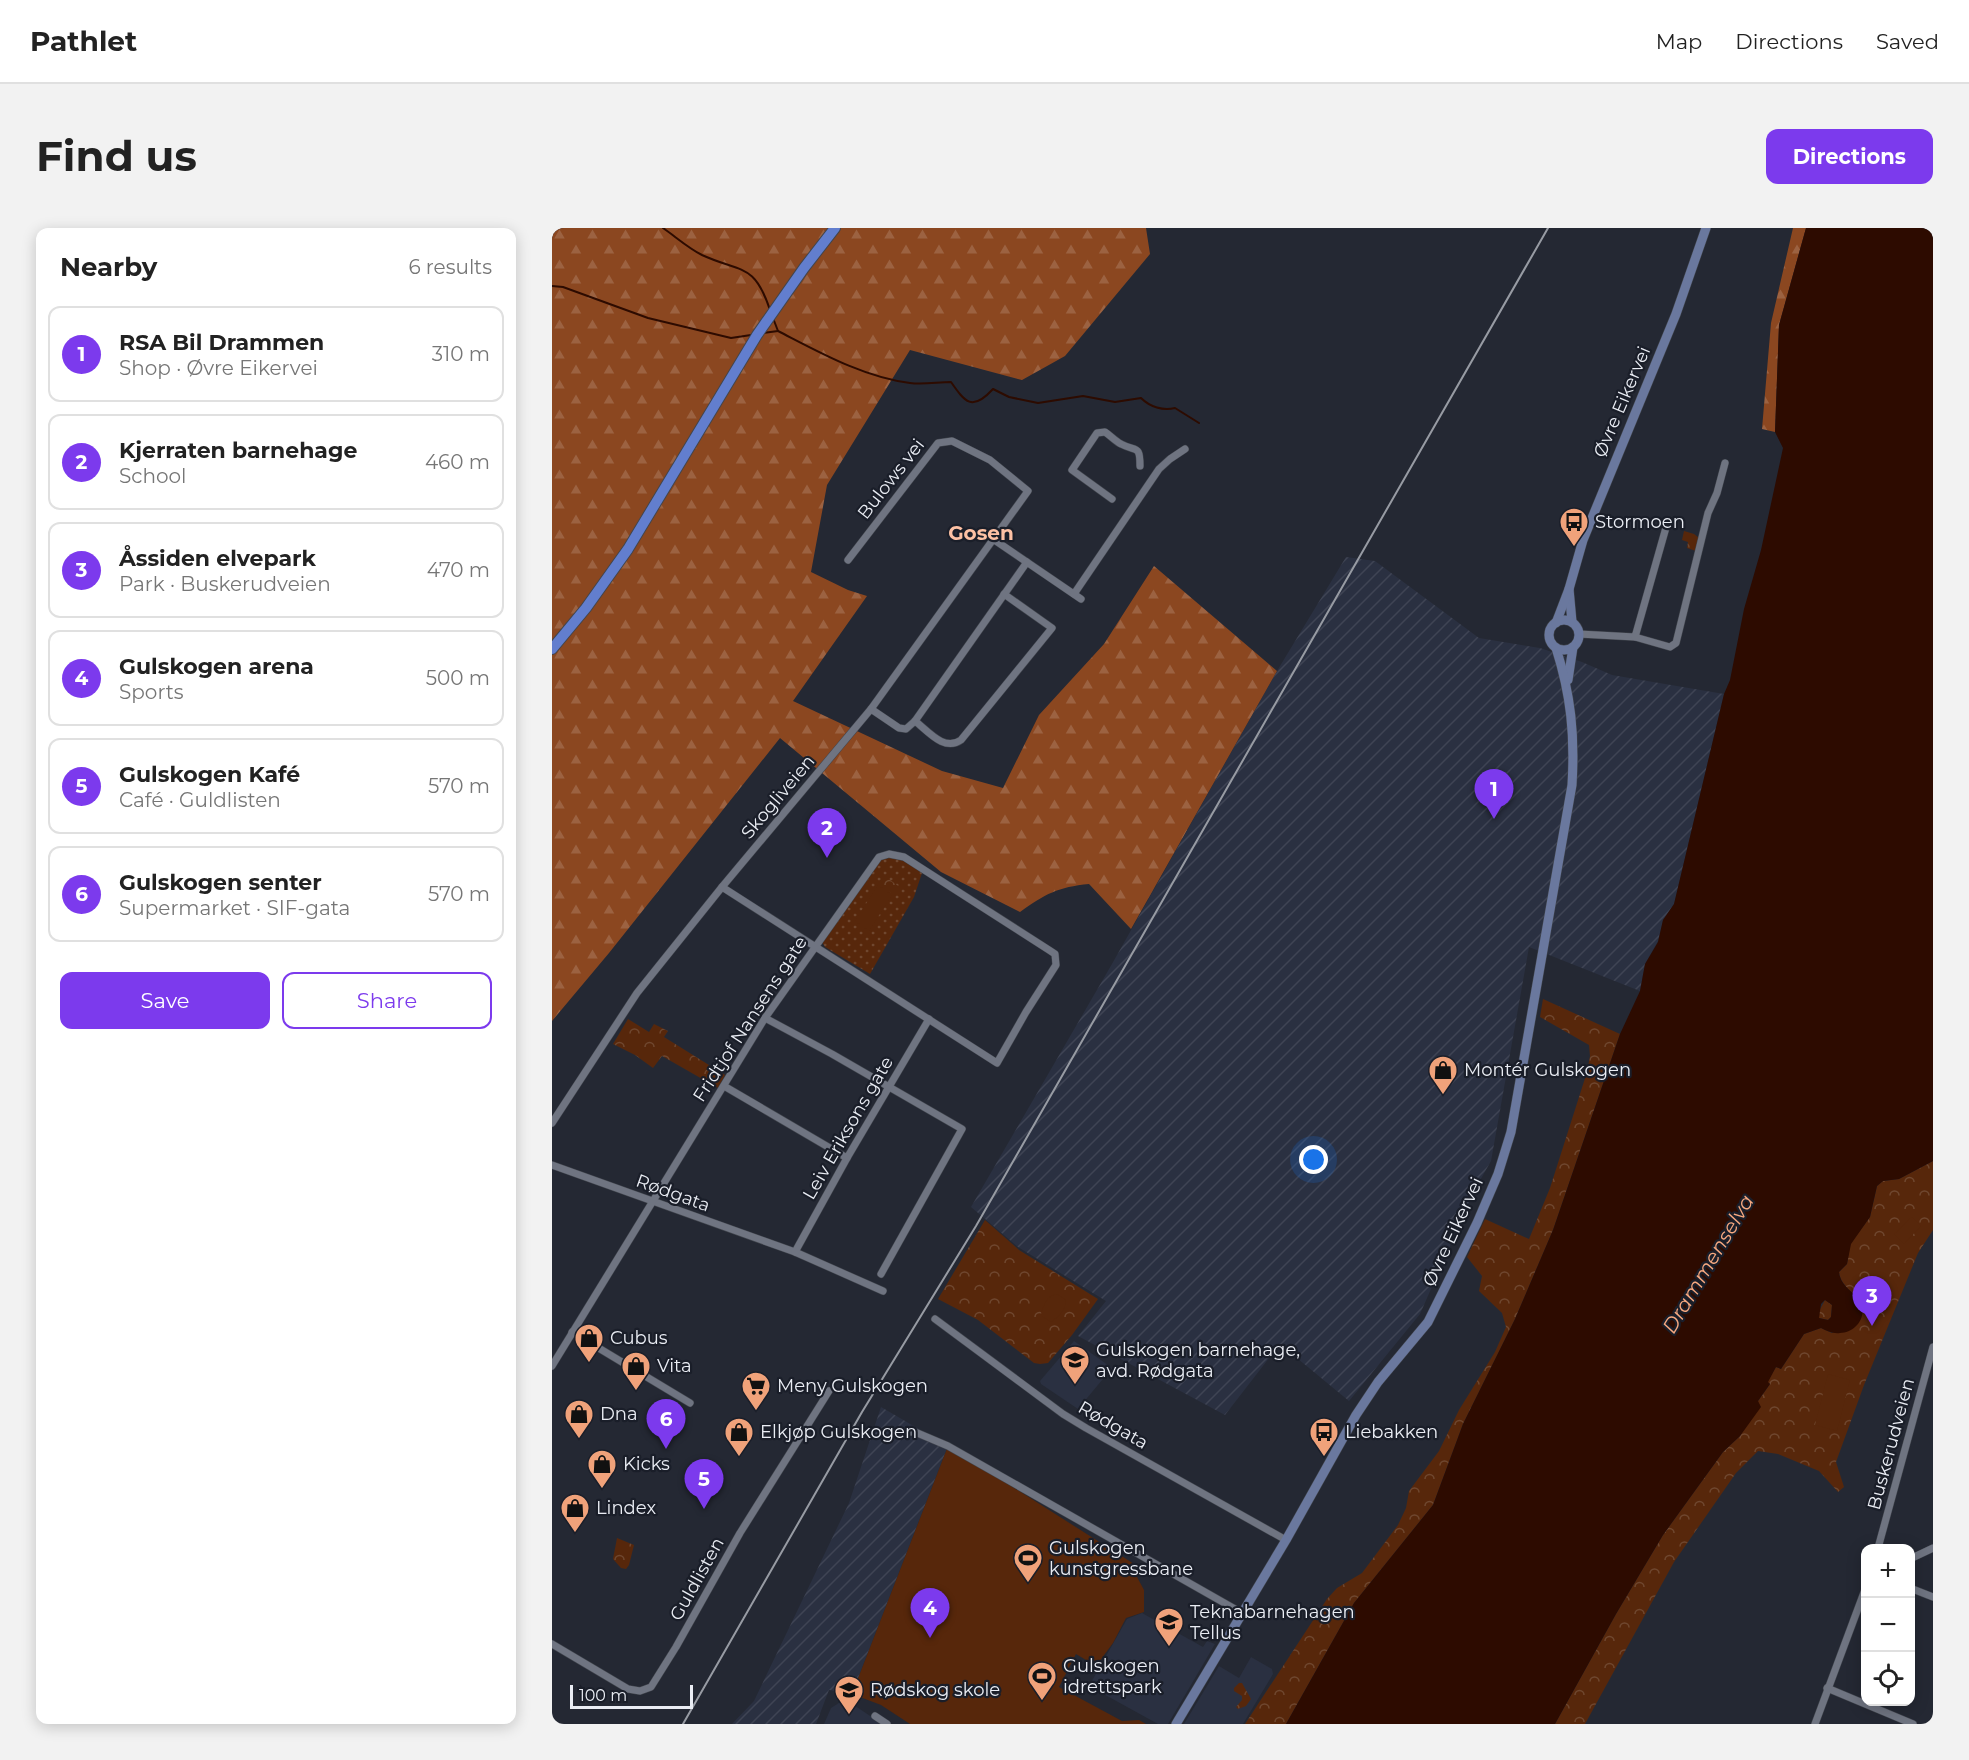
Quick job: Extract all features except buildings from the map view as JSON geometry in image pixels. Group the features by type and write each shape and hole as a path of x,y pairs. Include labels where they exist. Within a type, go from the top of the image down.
{"highway":[{"path":"608,572 752,331 781,288 827,228"},
{"path":"552,649 652,510 757,335 835,228"},
{"path":"552,639 597,587"}],"main road":[{"name":"Øvre Eikervei","path":"1556,623 1569,589 1586,531 1683,297 1706,228"},
{"name":"Øvre Eikervei","path":"1569,589 1572,622"},
{"path":"1564,620 1572,622 1576,625 1579,634 1577,644 1564,650 1556,648 1549,635 1552,626 1564,620"},
{"name":"Øvre Eikervei","path":"1567,686 1573,647"},
{"name":"Øvre Eikervei","path":"1176,1724 1286,1540 1356,1415 1378,1382 1428,1322 1477,1223 1498,1174 1511,1132 1569,802 1573,760 1567,686 1556,648"}],"street":[{"path":"1112,498 1072,470 1094,436 1099,432 1105,432 1121,445 1136,449 1139,452 1140,466"},
{"name":"Bulows vei","path":"848,560 938,444 952,441 990,460 1028,491"},
{"path":"993,539 1078,597 1159,469 1185,449"},
{"path":"1579,634 1635,638 1670,647 1676,643 1708,513 1717,494 1725,463"},
{"name":"Skogliveien","path":"552,1123 637,993 722,887 871,709 1028,491"},
{"path":"1635,638 1667,524"},
{"path":"871,709 898,728 906,729 915,721 1027,562"},
{"path":"915,721 945,744 956,744 1052,628 1005,594"},
{"name":"Fridtjof Nansens gate","path":"552,1366 765,1018 879,857 889,854 904,857 1054,954 1056,965 997,1063 929,1019"},
{"path":"722,887 929,1019"},
{"path":"765,1018 962,1129 881,1274"},
{"name":"Leiv Eriksons gate","path":"795,1252 888,1086 929,1019"},
{"path":"724,1086 847,1158"},
{"name":"Rødgata","path":"552,1165 795,1252 883,1291"},
{"name":"Rødgata","path":"935,1319 1071,1419 1286,1540"},
{"path":"573,1332 690,1403"},
{"name":"Buskerudveien","path":"1879,1544 1933,1347"},
{"name":"Guldlisten","path":"552,1644 628,1689 640,1691 651,1687 740,1533 829,1391"},
{"path":"899,1432 915,1432 948,1446 1242,1612"},
{"path":"1915,1557 1933,1548"},
{"path":"1915,1590 1933,1597"},
{"path":"1815,1724 1862,1598"},
{"path":"1827,1688 1912,1724"},
{"path":"875,1716 887,1724"}],"shaded area":[{"path":"1346,557 1375,561 1479,638 1540,648 1612,675 1724,694 1674,904 1663,920 1658,941 1645,964 1640,991 1529,947 1491,1161 1474,1191 1420,1314 1349,1401 1280,1344 1225,1415 1078,1336 1106,1301 1018,1247 971,1207 1112,964 1277,671"},
{"path":"1074,1341 1112,1368 1078,1409 1041,1384 1040,1381"},
{"path":"881,1407 948,1446 852,1694 829,1690 816,1724 732,1724 754,1701 849,1503"},
{"path":"1142,1613 1203,1647 1207,1641 1215,1644 1168,1724 1158,1724 1089,1686 1127,1619"},
{"path":"1251,1657 1272,1669 1273,1674 1243,1724 1184,1724 1219,1666 1239,1678"},
{"name":"Rødskog skole","path":"845,1699 882,1724 824,1724 831,1708"}],"green space":[{"path":"552,228 1146,228 1150,254 1065,356 1022,380 910,350 827,485 811,572 848,590 867,596 793,701 942,771 1003,788 1039,715 1104,644 1154,566 1277,671 1131,929 1089,884 1052,892 1020,912 941,872 780,738 552,1021"},
{"path":"1793,228 1806,228 1779,325 1775,432 1762,429 1771,323"},
{"path":"1684,531 1699,538 1696,551 1687,548 1688,542 1682,540"},
{"path":"896,857 922,873 914,897 870,974 825,947 822,942 876,864 882,859"},
{"path":"886,877 901,888 895,896 880,885"},
{"path":"878,885 892,895 869,931 855,921"},
{"path":"1543,999 1620,1034 1553,1230 1515,1319 1463,1424 1433,1505 1354,1603 1286,1724 1245,1724 1327,1599 1337,1588 1362,1573 1398,1525 1406,1508 1409,1491 1439,1451 1459,1410 1495,1352 1506,1327 1502,1313 1479,1291 1482,1276 1467,1257 1485,1219 1529,1239 1550,1188 1590,1056 1589,1045 1540,1017"},
{"path":"628,1019 649,1032 654,1024 668,1031 664,1037 725,1075 718,1088 662,1056 653,1068 635,1055 613,1044"},
{"path":"1933,1161 1933,1230 1918,1253 1864,1385 1836,1462 1844,1487 1838,1492 1819,1471 1778,1454 1758,1451 1736,1473 1674,1562 1585,1724 1555,1724 1663,1535 1723,1452 1740,1436 1758,1401 1770,1384 1767,1382 1776,1367 1781,1369 1804,1334 1821,1328 1832,1333 1863,1308 1840,1278 1839,1272 1847,1264 1850,1244 1870,1217 1877,1186 1883,1181 1899,1179"},
{"path":"1912,1217 1921,1226 1904,1244 1894,1234"},
{"path":"985,1220 1019,1250 1098,1299 1048,1363 1034,1363 978,1320 938,1299"},
{"path":"1057,1294 1066,1300 1066,1304 1062,1312 1051,1322 1041,1313 1048,1299"},
{"path":"1825,1300 1832,1305 1831,1317 1828,1320 1819,1318 1818,1313"},
{"path":"1828,1374 1850,1380 1837,1431 1815,1425"},
{"path":"948,1446 1142,1569 1137,1577 1144,1590 1144,1612 1126,1618 1113,1643 1096,1666 1076,1654 1059,1687 1122,1721 1139,1720 1146,1724 910,1724 881,1705 852,1694"},
{"path":"617,1538 634,1545 626,1569 621,1568 613,1559"},
{"path":"1242,1683 1251,1699 1246,1706 1238,1709 1236,1707 1242,1700 1242,1696 1234,1691 1234,1688"}],"water":[{"name":"Drammenselva","path":"1806,228 1933,228 1933,1161 1899,1179 1883,1181 1877,1186 1870,1217 1851,1244 1847,1264 1839,1272 1843,1283 1861,1302 1860,1321 1845,1332 1832,1333 1821,1328 1804,1334 1781,1369 1776,1367 1768,1382 1770,1384 1758,1401 1761,1407 1740,1436 1723,1452 1663,1535 1555,1724 1286,1724 1354,1603 1433,1505 1463,1424 1515,1319 1553,1230 1620,1034 1640,991 1645,964 1658,942 1663,920 1674,904 1724,694 1730,680 1744,609 1761,550 1783,448 1775,432 1779,325","holes":["1825,1300 1832,1305 1831,1317 1828,1320 1819,1318 1821,1304"]}],"waterway":[{"path":"663,228 697,252 752,276 770,310"},
{"path":"552,286 563,287 648,318 731,338 751,335"},
{"path":"773,318 778,331 842,363 875,375 915,384 951,382 969,402 980,400 993,389 1009,397 1038,403 1083,396 1115,402 1141,398 1157,408 1175,408 1199,423"},
{"path":"763,333 778,331"}],"railway":[{"path":"683,1724 862,1412 976,1226 1548,228"}],"place":[{"name":"Stormoen","path":"1574,548"},
{"name":"RSA Bil Drammen","path":"1494,819"},
{"name":"Kjerraten barnehage","path":"827,858"},
{"name":"Montér Gulskogen","path":"1443,1096"},
{"name":"Åssiden elvepark","path":"1872,1326"},
{"name":"Cubus","path":"589,1364"},
{"name":"Gulskogen barnehage, avd. Rødgata","path":"1075,1386"},
{"name":"Vita","path":"636,1392"},
{"name":"Meny Gulskogen","path":"756,1412"},
{"name":"Dna","path":"579,1440"},
{"name":"Gulskogen senter","path":"666,1449"},
{"name":"Elkjøp Gulskogen","path":"739,1458"},
{"name":"Liebakken","path":"1324,1458"},
{"name":"Kicks","path":"602,1490"},
{"name":"Gulskogen Kafé","path":"704,1509"},
{"name":"Lindex","path":"575,1534"},
{"name":"Gulskogen kunstgressbane","path":"1028,1584"},
{"name":"Gulskogen arena","path":"930,1638"},
{"name":"Teknabarnehagen Tellus","path":"1169,1648"},
{"name":"Gulskogen idrettspark","path":"1042,1702"},
{"name":"Rødskog skole","path":"849,1716"}],"district":[{"name":"Gosen","path":"981,533"}]}
